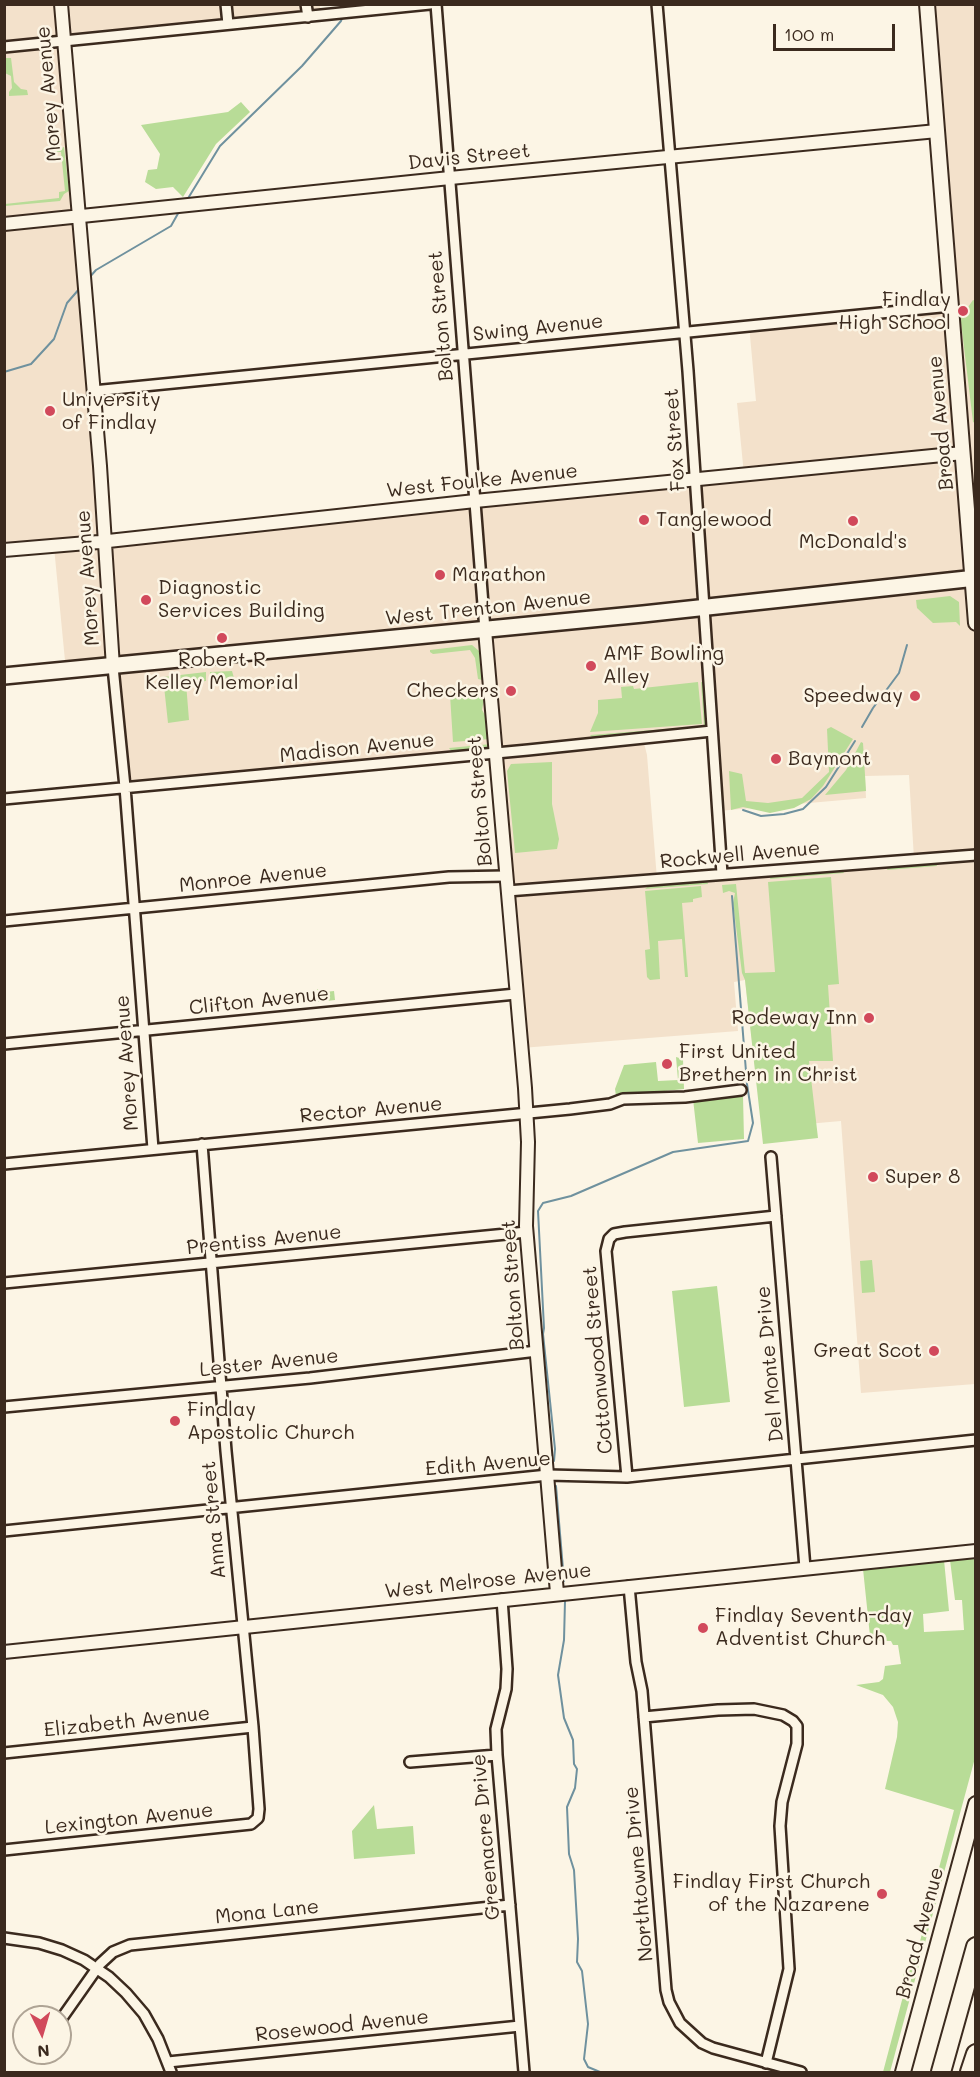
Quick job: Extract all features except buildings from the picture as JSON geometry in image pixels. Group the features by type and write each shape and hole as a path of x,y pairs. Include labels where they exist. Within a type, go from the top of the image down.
{"highway":[{"path":"941,2073 975,1947"},
{"path":"970,2073 975,2054"}],"main road":[{"name":"Broad Avenue","path":"927,4 974,578 975,623"},
{"name":"West Trenton Avenue","path":"4,676 485,630 974,578"},
{"name":"Broad Avenue","path":"903,2073 975,1804"}],"street":[{"name":"Morey Avenue","path":"61,4 86,290 113,666 125,787 153,1149"},
{"path":"226,4 228,24"},
{"path":"306,4 308,16"},
{"path":"4,47 430,4"},
{"name":"Bolton Street","path":"436,4 526,1113 527,1232 557,1593"},
{"name":"Fox Street","path":"657,4 684,332 722,874"},
{"name":"Davis Street","path":"4,225 450,178 937,131"},
{"name":"Swing Avenue","path":"93,391 951,306"},
{"name":"West Foulke Avenue","path":"4,550 963,453"},
{"name":"Madison Avenue","path":"4,799 712,731"},
{"name":"Rockwell Avenue","path":"507,891 975,855"},
{"name":"Monroe Avenue","path":"4,921 454,877 506,876"},
{"name":"Clifton Avenue","path":"4,1044 516,994"},
{"name":"Rector Avenue","path":"4,1164 526,1113 610,1104 623,1099 685,1097 741,1090"},
{"name":"Anna Street","path":"202,1144 221,1387 253,1727 259,1809 257,1820"},
{"name":"Del Monte Drive","path":"771,1157 805,1568"},
{"name":"Cottonwood Street","path":"627,1477 606,1251 609,1239 614,1234 625,1232 776,1216"},
{"name":"Prentiss Avenue","path":"4,1283 527,1232"},
{"name":"Lester Avenue","path":"4,1407 221,1387 537,1351"},
{"name":"Edith Avenue","path":"4,1531 548,1475 627,1477 975,1440"},
{"name":"West Melrose Avenue","path":"4,1652 975,1551"},
{"name":"Northtowne Drive","path":"629,1586 636,1662 642,1691 666,1990 669,2002 680,2023 702,2043 801,2073"},
{"name":"Greenacre Drive","path":"502,1599 507,1669 506,1689 496,1729 497,1755 524,2073"},
{"path":"644,1717 754,1709 783,1715 794,1721 797,1726 797,1744 783,1802 780,1826 789,1969 766,2063"},
{"name":"Elizabeth Avenue","path":"4,1753 253,1727"},
{"path":"410,1762 497,1755"},
{"name":"Lexington Avenue","path":"4,1850 251,1824 257,1820"},
{"name":"Mona Lane","path":"71,2005 98,1968 113,1952 129,1945 510,1905"},
{"path":"4,1938 28,1940 51,1946 98,1968 118,1985 144,2014 158,2039 171,2073"},
{"name":"Rosewood Avenue","path":"168,2062 520,2026"}],"shaded area":[{"path":"5,5 320,5 321,15 64,41 105,541 744,475 737,403 756,401 749,325 951,306 927,5 975,5 975,1384 861,1393 841,1121 762,1128 745,980 734,982 738,1031 521,1048 495,754 125,787 113,667 66,671 54,547 5,551","holes":["712,732 718,811 866,798 865,776 909,775 914,859 657,879 647,755 643,739"]}],"green space":[{"path":"5,58 11,58 14,82 21,89 27,90 28,95 9,96 12,88 11,76 5,73"},
{"path":"241,102 250,112 216,144 183,197 173,187 156,189 145,182 148,170 157,169 160,154 141,125 228,112"},
{"path":"64,147 69,191 60,201 5,206 5,204 59,198 59,192 65,191 61,152 54,150"},
{"path":"973,300 976,301 975,426 960,314 964,313"},
{"path":"950,596 959,602 960,626 956,622 933,623 917,608 916,600"},
{"path":"472,645 479,651 482,680 478,679 475,658 470,650 433,654 430,652 430,650"},
{"path":"232,671 234,678 230,680 210,681 210,672"},
{"path":"206,672 206,681 186,683 189,720 168,723 163,677"},
{"path":"698,682 702,724 590,732 598,713 598,700 622,698 621,687 633,686 634,689"},
{"path":"701,682 705,683 708,725 704,728"},
{"path":"480,690 481,694 485,694 482,710 488,720 490,739 453,742 450,695"},
{"path":"702,726 702,728 597,739 590,735"},
{"path":"831,727 853,739 823,786 811,799 794,808 770,813 743,807 731,810 729,771 742,774 746,801 768,803 802,798 829,772 827,729"},
{"path":"861,742 863,743 866,791 825,795 846,770"},
{"path":"491,744 480,752 453,753 449,748"},
{"path":"552,762 552,804 559,839 557,849 515,853 507,771 511,764"},
{"path":"936,863 937,866 887,870 888,867"},
{"path":"842,870 844,873 770,879 771,876"},
{"path":"831,877 839,984 828,985 833,1061 809,1061 818,1138 763,1144 745,980 742,973 733,903 735,893 729,891 723,893 722,885 736,884 745,973 775,972 768,882"},
{"path":"707,881 708,884 645,889 650,885"},
{"path":"701,886 702,897 693,899 693,902 682,903 688,977 685,977 682,939 658,941 660,979 650,980 647,977 645,950 650,949 645,891"},
{"path":"317,989 325,992 334,991 335,1000 318,1002"},
{"path":"676,1057 683,1059 684,1089 616,1096 615,1089 624,1065 656,1062 658,1081 678,1080"},
{"path":"743,1096 744,1139 698,1143 693,1099"},
{"path":"872,1260 875,1292 862,1293 860,1261"},
{"path":"717,1286 730,1402 684,1407 672,1291"},
{"path":"975,1556 975,1758 890,2072 883,2072 906,1985 902,1980 905,1969 917,1953 954,1810 885,1789 897,1737 898,1722 893,1707 883,1695 856,1685 879,1682 883,1679 885,1666 901,1664 898,1645 893,1645 891,1641 876,1641 870,1636 863,1569 944,1560 949,1611 923,1614 924,1632 964,1630 962,1600 955,1600 950,1560"},
{"path":"374,1805 377,1829 413,1826 415,1854 354,1859 352,1831"}],"waterway":[{"path":"187,200 220,146 302,66 343,16"},
{"path":"88,279 96,270 171,226 180,210"},
{"path":"4,372 31,364 54,339 67,303 80,288"},
{"path":"862,727 899,673 907,645"},
{"path":"743,810 761,816 784,814 803,809 826,787 855,741"},
{"path":"554,1461 555,1449 543,1334 538,1211 543,1203 571,1196 673,1152 748,1141 753,1123 747,1084 732,896"},
{"path":"556,1486 564,1581"},
{"path":"565,1601 564,1640 558,1675 564,1718 573,1740 574,1764 577,1769 575,1788 567,1807 569,1854 574,1870 577,1962 582,1971 588,2024 584,2059 588,2067 600,2072"}],"place":[{"name":"Findlay High School","path":"963,311"},
{"name":"University of Findlay","path":"50,411"},
{"name":"Tanglewood","path":"644,520"},
{"name":"McDonald's","path":"853,521"},
{"name":"Marathon","path":"440,575"},
{"name":"Diagnostic Services Building","path":"146,600"},
{"name":"Robert R Kelley Memorial","path":"222,638"},
{"name":"AMF Bowling Alley","path":"591,666"},
{"name":"Checkers","path":"511,691"},
{"name":"Speedway","path":"915,696"},
{"name":"Baymont","path":"776,759"},
{"name":"Rodeway Inn","path":"869,1018"},
{"name":"First United Brethern in Christ","path":"667,1064"},
{"name":"Super 8","path":"873,1177"},
{"name":"Great Scot","path":"934,1351"},
{"name":"Findlay Apostolic Church","path":"175,1421"},
{"name":"Findlay Seventh-day Adventist Church","path":"703,1628"},
{"name":"Findlay First Church of the Nazarene","path":"882,1894"}]}
